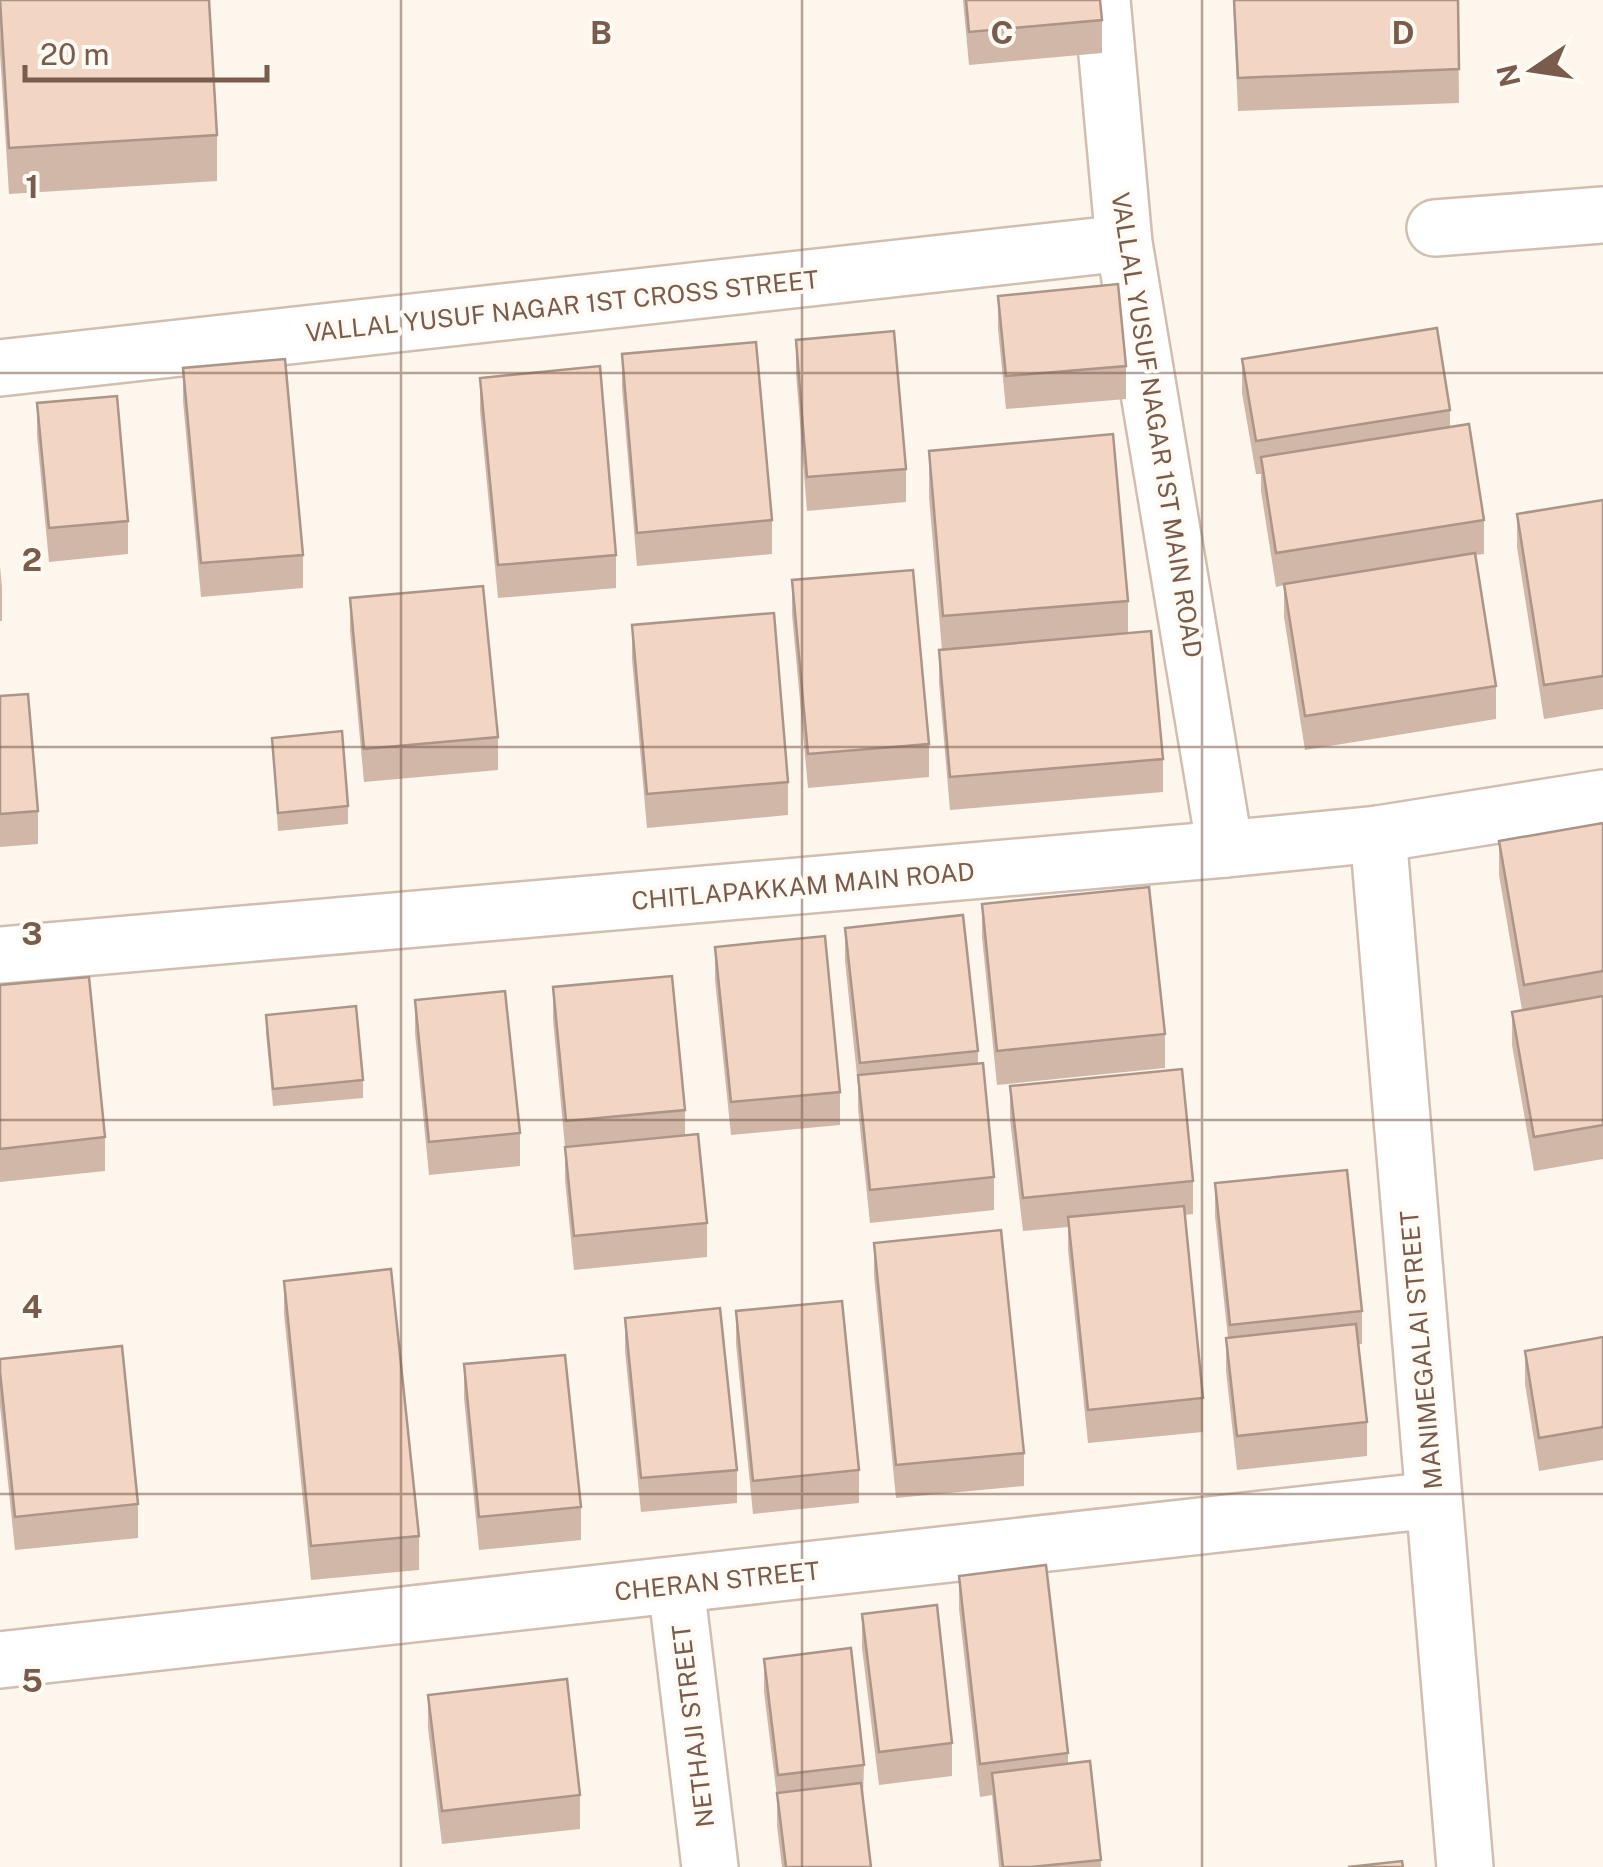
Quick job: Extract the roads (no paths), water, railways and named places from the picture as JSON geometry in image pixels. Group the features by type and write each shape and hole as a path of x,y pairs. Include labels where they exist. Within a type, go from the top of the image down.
{"street":[{"name":"VALLAL YUSUF NAGAR 1ST MAIN ROAD","path":"1102,0 1124,244 1225,849"},
{"path":"1435,228 1603,215"},
{"name":"VALLAL YUSUF NAGAR 1ST CROSS STREET","path":"0,368 1124,244"},
{"name":"CHITLAPAKKAM MAIN ROAD","path":"0,955 1225,849 1378,834 1603,798"},
{"name":"MANIMEGALAI STREET","path":"1378,834 1465,1867"},
{"name":"CHERAN STREET","path":"0,1660 1433,1500"},
{"name":"NETHAJI STREET","path":"676,1586 710,1867"}]}
